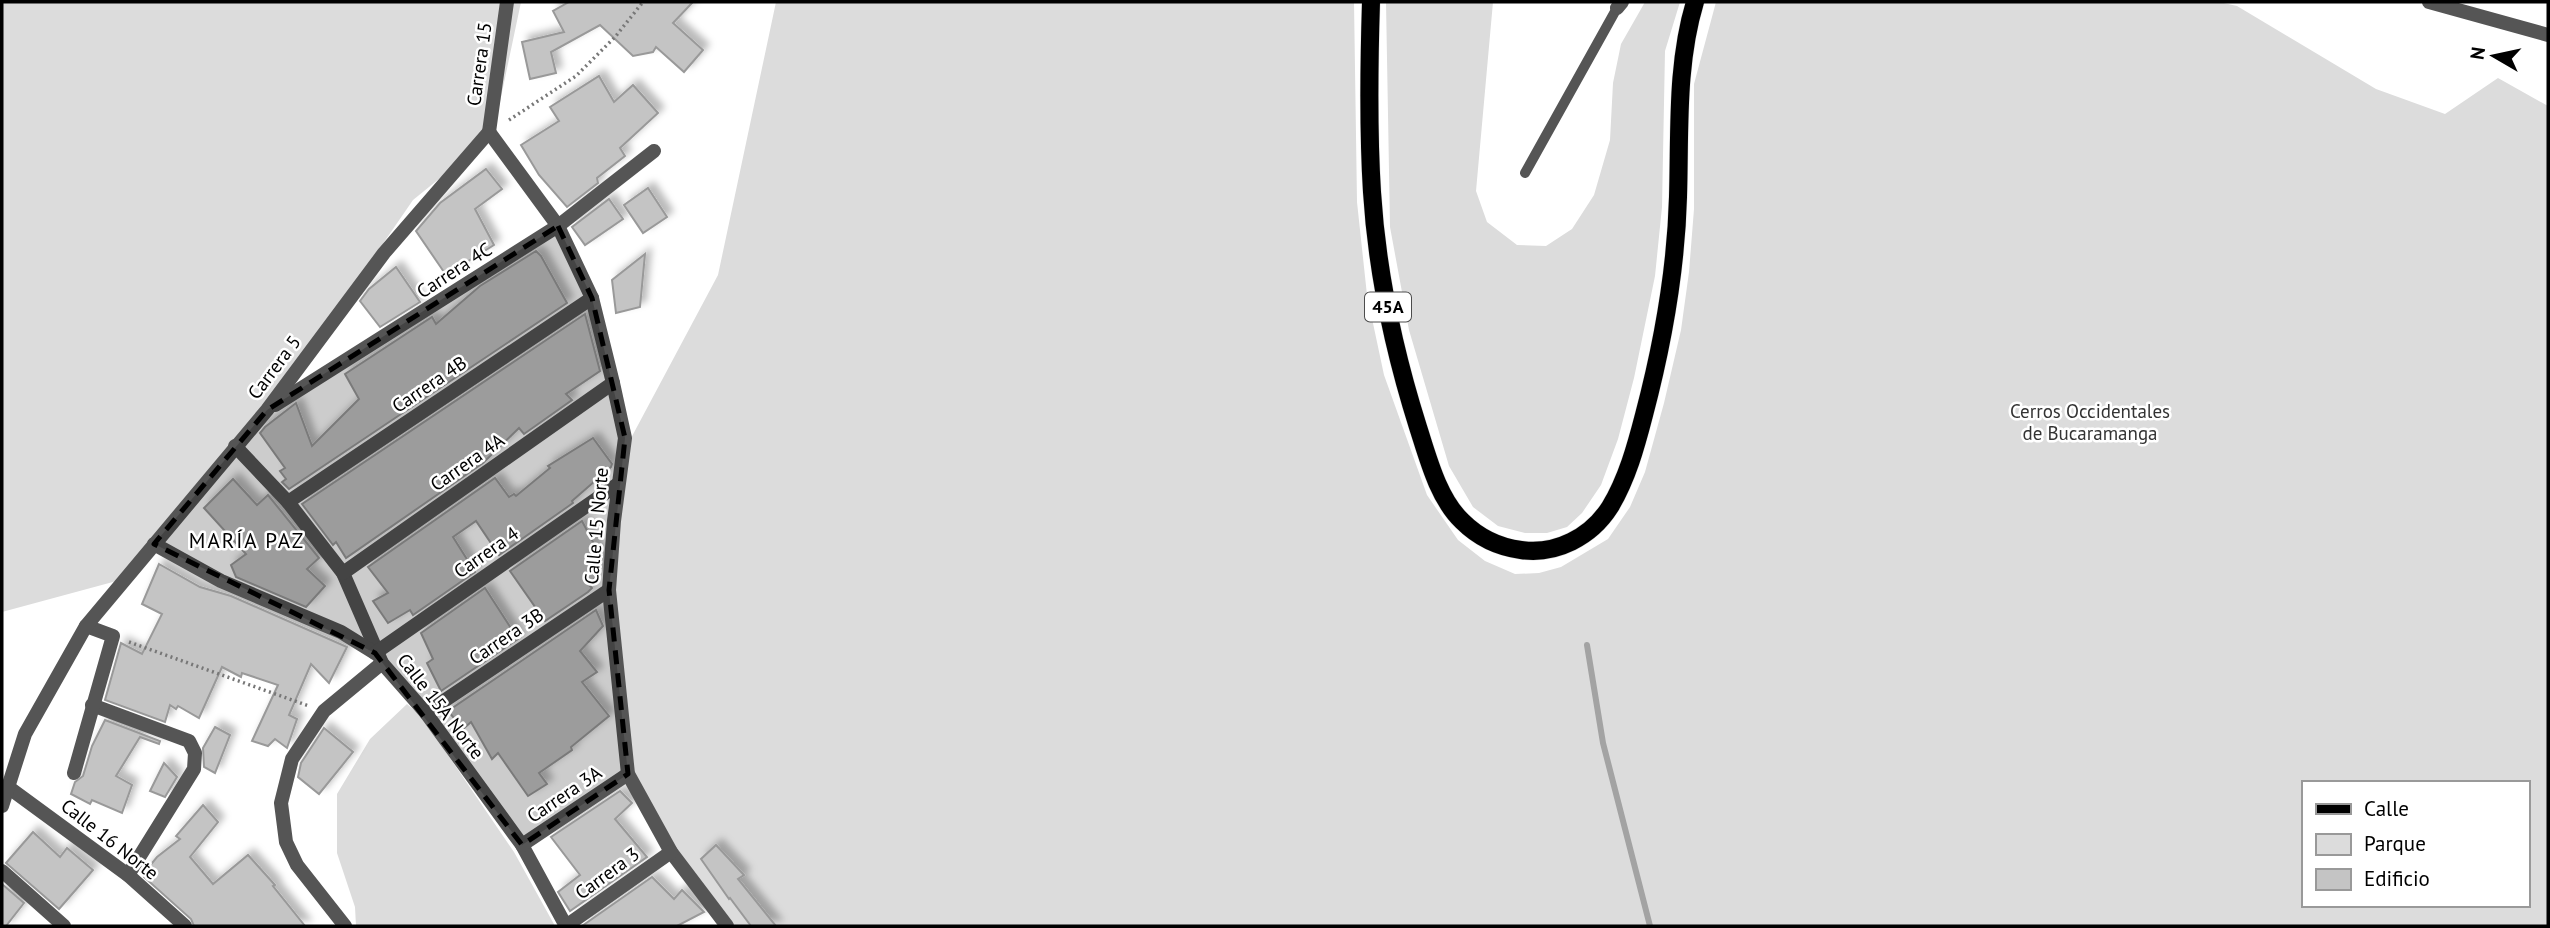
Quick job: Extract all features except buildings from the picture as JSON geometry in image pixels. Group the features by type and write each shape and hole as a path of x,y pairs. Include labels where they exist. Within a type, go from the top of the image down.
{"main road":[{"name":"45A","path":"1371,2 1371,152 1376,232 1394,341 1410,400 1443,493 1460,520 1484,539 1506,548 1532,552 1558,548 1585,534 1609,508 1634,452 1649,397 1672,286 1676,252 1680,77 1687,28 1695,2"}],"street":[{"name":"Carrera 15","path":"489,132 507,2"},
{"path":"2429,2 2548,35"},
{"path":"2485,2 2486,17"},
{"name":"Calle 15 Norte","path":"489,132 558,226 592,298 625,438 618,484 609,590 628,774 671,852 723,925"},
{"name":"Carrera 5","path":"2,806 25,734 86,626 267,410 384,253 489,132"},
{"name":"Carrera 4C","path":"267,410 558,226 654,151"},
{"name":"Carrera 4B","path":"288,502 592,298"},
{"name":"Carrera 4A","path":"343,573 613,383"},
{"name":"Calle 15A Norte","path":"235,446 288,502 343,573 378,658 426,713 522,845 566,926"},
{"name":"Carrera 4","path":"345,926 297,865 286,842 281,803 292,759 324,711 378,658 618,484"},
{"path":"154,544 221,581 341,632 378,658"},
{"name":"Carrera 3B","path":"426,713 609,590"},
{"path":"74,773 113,636 86,626"},
{"path":"92,705 189,741 195,753 194,769 128,875"},
{"name":"Carrera 3A","path":"522,845 628,774"},
{"name":"Calle 16 Norte","path":"8,787 128,875 185,926"},
{"name":"Carrera 3","path":"566,926 671,852"},
{"path":"2,871 64,926"}],"lane":[{"path":"1525,173 1620,5"}],"path":[{"path":"489,132 576,76 615,37 643,2"},
{"path":"113,636 324,711"}],"highlighted area":[{"path":"558,226 592,298 625,438 609,590 628,774 522,845 375,653 154,544 267,410"}],"green space":[{"path":"2,2 521,2 493,135 413,200 340,306 135,576 2,612"},
{"name":"Cerros Occidentales de Bucaramanga","path":"776,2 1354,2 1357,202 1367,295 1384,375 1427,495 1458,540 1485,561 1515,574 1539,573 1561,567 1608,539 1630,507 1645,472 1681,330 1694,209 1694,84 1716,2 2219,2 2237,6 2376,89 2445,114 2498,78 2548,106 2548,926 733,926 675,850 634,781 615,592 623,487 630,440 718,275"},
{"path":"1386,2 1493,2 1476,191 1487,222 1517,245 1546,246 1572,229 1594,195 1610,140 1613,83 1621,44 1645,2 1680,2 1665,51 1662,207 1655,276 1634,378 1618,439 1601,485 1582,513 1567,527 1547,533 1525,533 1498,526 1473,507 1449,466 1409,330 1390,227"},
{"path":"407,704 422,717 514,852 555,926 356,926 355,907 337,853 337,794 370,739"}],"waterway":[{"path":"1587,645 1603,743 1650,926"}],"district":[{"name":"MARÍA PAZ","path":"247,541"}]}
